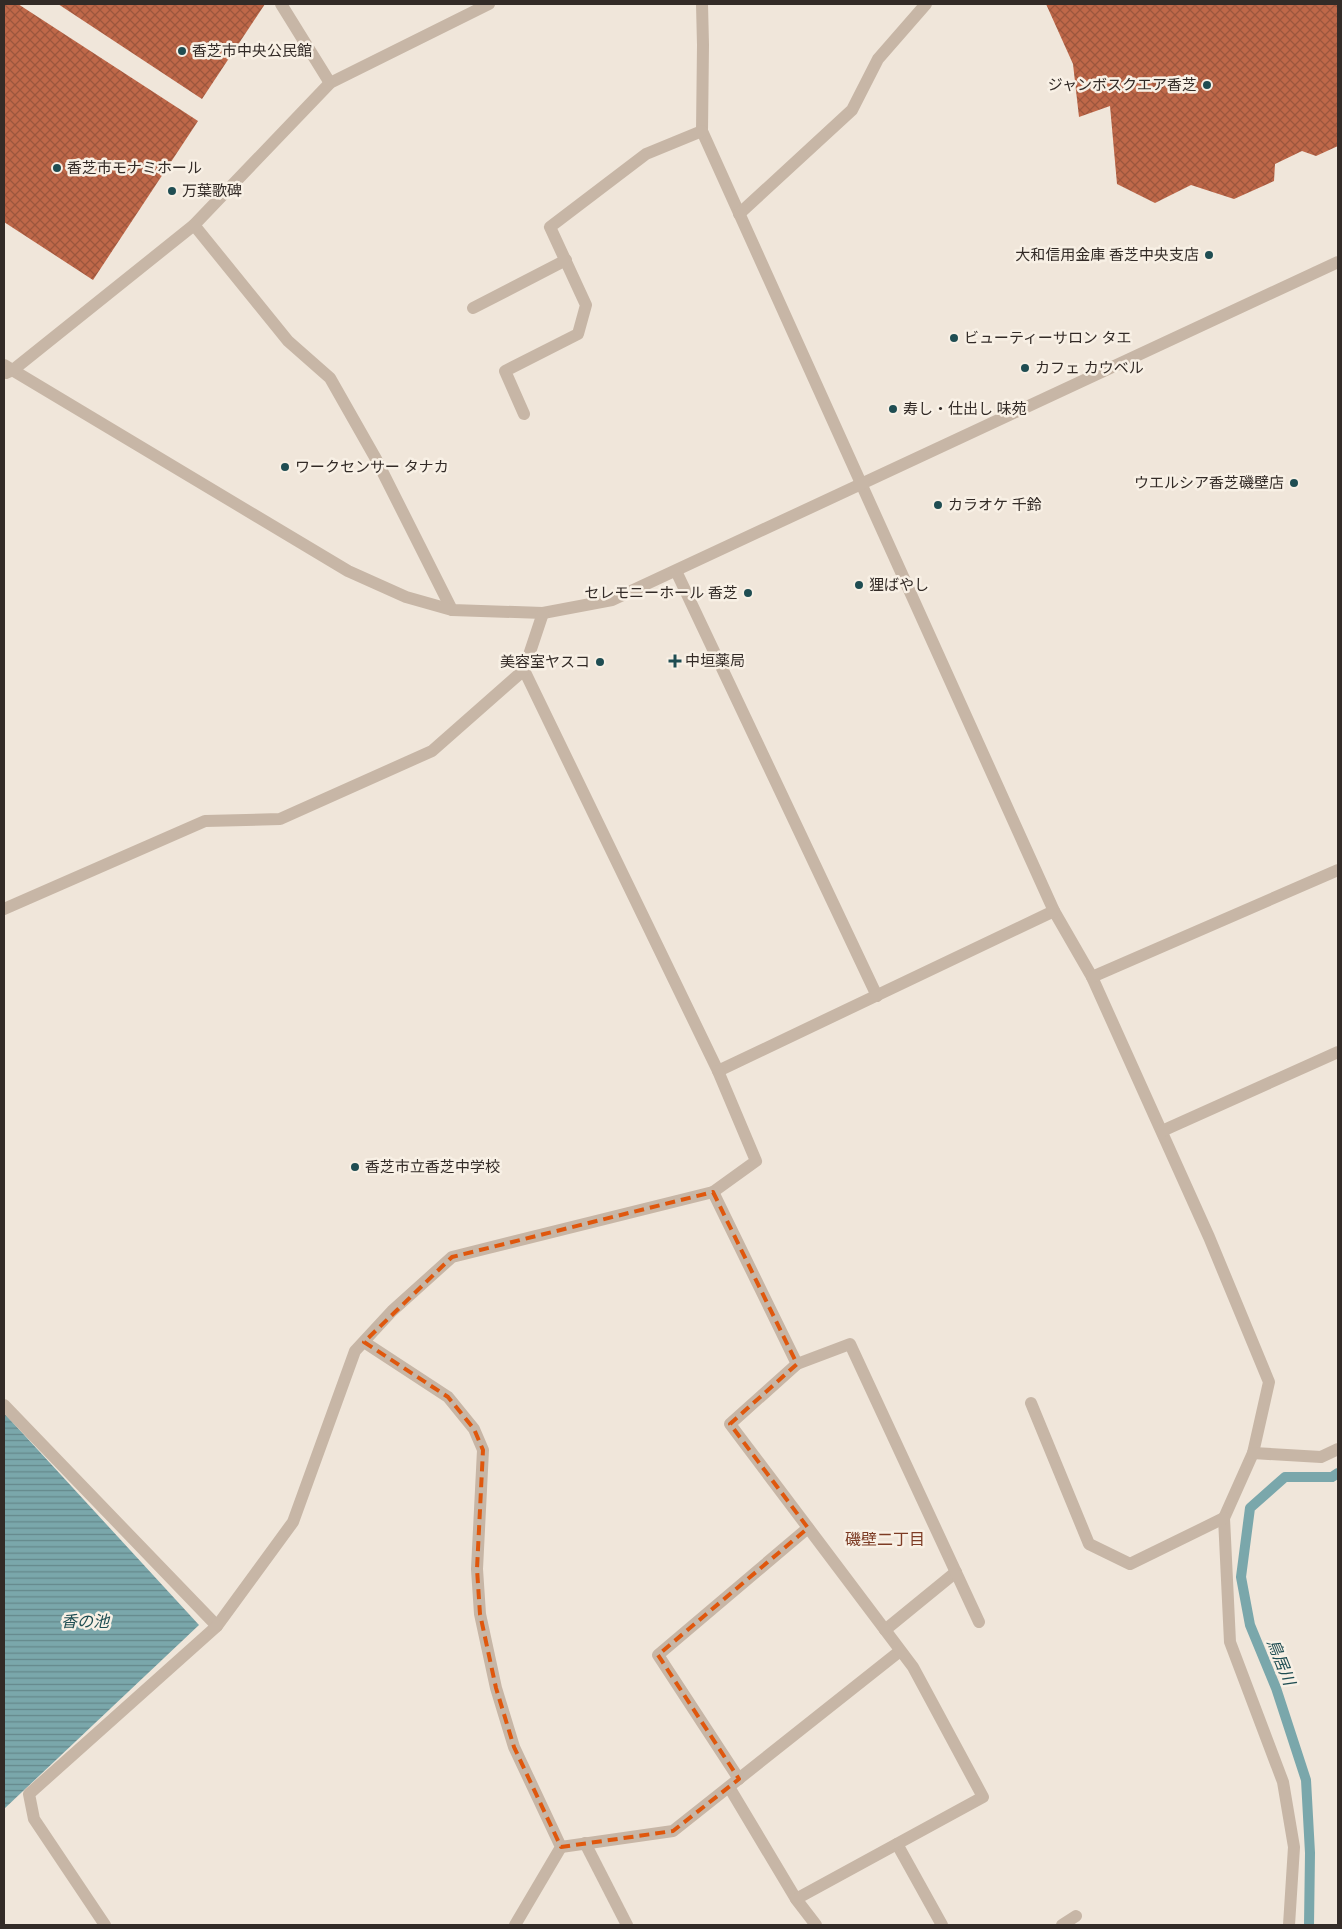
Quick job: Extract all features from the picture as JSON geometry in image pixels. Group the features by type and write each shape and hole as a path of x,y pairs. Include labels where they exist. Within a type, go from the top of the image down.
{"street":[{"path":"281,4 330,83"},
{"path":"489,4 330,83 194,225 7,369 348,571 406,597 452,610 543,614 612,600 1338,262"},
{"path":"702,4 702,131 1054,911 1092,977 1162,1131 1209,1237 1269,1382 1253,1453 1224,1518 1230,1642 1283,1782 1294,1847 1289,1925"},
{"path":"739,214 852,110 878,59 926,4"},
{"path":"524,414 505,371 578,334 586,305 550,226 646,154 702,131"},
{"path":"194,225 288,341 330,378 376,459 452,610"},
{"path":"473,308 566,260"},
{"path":"676,571 877,996"},
{"path":"4,909 205,821 280,820 432,750 524,670 543,614"},
{"path":"105,1925 34,1820 29,1794 217,1626 293,1522 355,1352 392,1311 452,1257 713,1192 756,1161 718,1071 524,670"},
{"path":"1092,977 1338,870"},
{"path":"718,1071 1054,911"},
{"path":"1162,1131 1338,1052"},
{"path":"713,1192 797,1364"},
{"path":"364,1342 448,1397 474,1430 483,1450 477,1569 480,1614 496,1688 514,1747 561,1847"},
{"path":"796,1899 983,1797 913,1667 730,1424 797,1364 850,1344 979,1622"},
{"path":"1032,1403 1089,1544 1130,1564 1224,1518"},
{"path":"4,1405 217,1626"},
{"path":"1253,1453 1321,1458 1338,1449"},
{"path":"739,1779 658,1655 808,1528"},
{"path":"885,1630 956,1572"},
{"path":"561,1847 673,1831 900,1651"},
{"path":"729,1787 796,1899 816,1925"},
{"path":"585,1843 627,1925"},
{"path":"897,1844 942,1925"},
{"path":"515,1925 561,1847"},
{"path":"1062,1925 1076,1916"}],"highlighted area":[{"path":"713,1192 797,1364 730,1424 808,1528 658,1655 739,1779 673,1831 561,1847 514,1747 496,1688 480,1614 477,1569 483,1450 474,1429 448,1397 364,1342 452,1257"}],"water":[{"name":"香の池","path":"4,1413 199,1625 4,1809"}],"building":[{"path":"4,4 18,4 198,121 93,280 4,222"},
{"name":"香芝市中央公民館","path":"58,4 265,4 202,99"},
{"name":"ジャンボスクエア香芝","path":"1046,4 1338,4 1338,146 1316,156 1302,151 1275,164 1274,181 1234,199 1191,185 1155,203 1117,184 1110,106 1079,117 1073,64"}],"waterway":[{"name":"鳥居川","path":"1309,1925 1310,1853 1306,1780 1276,1688 1250,1625 1241,1577 1250,1508 1285,1477 1332,1477 1338,1473"}],"place":[{"name":"香芝市中央公民館","path":"182,51"},
{"name":"ジャンボスクエア香芝","path":"1207,85"},
{"name":"香芝市モナミホール","path":"57,168"},
{"name":"万葉歌碑","path":"172,191"},
{"name":"大和信用金庫 香芝中央支店","path":"1209,255"},
{"name":"ビューティーサロン タエ","path":"954,338"},
{"name":"カフェ カウベル","path":"1025,368"},
{"name":"寿し・仕出し 味苑","path":"893,409"},
{"name":"ワークセンサー タナカ","path":"285,467"},
{"name":"ウエルシア香芝磯壁店","path":"1294,483"},
{"name":"カラオケ 千鈴","path":"938,505"},
{"name":"狸ばやし","path":"859,585"},
{"name":"セレモニーホール 香芝","path":"748,593"},
{"name":"中垣薬局","path":"675,661"},
{"name":"美容室ヤスコ","path":"600,662"},
{"name":"香芝市立香芝中学校","path":"355,1167"}],"district":[{"name":"磯壁二丁目","path":"885,1539"}]}
